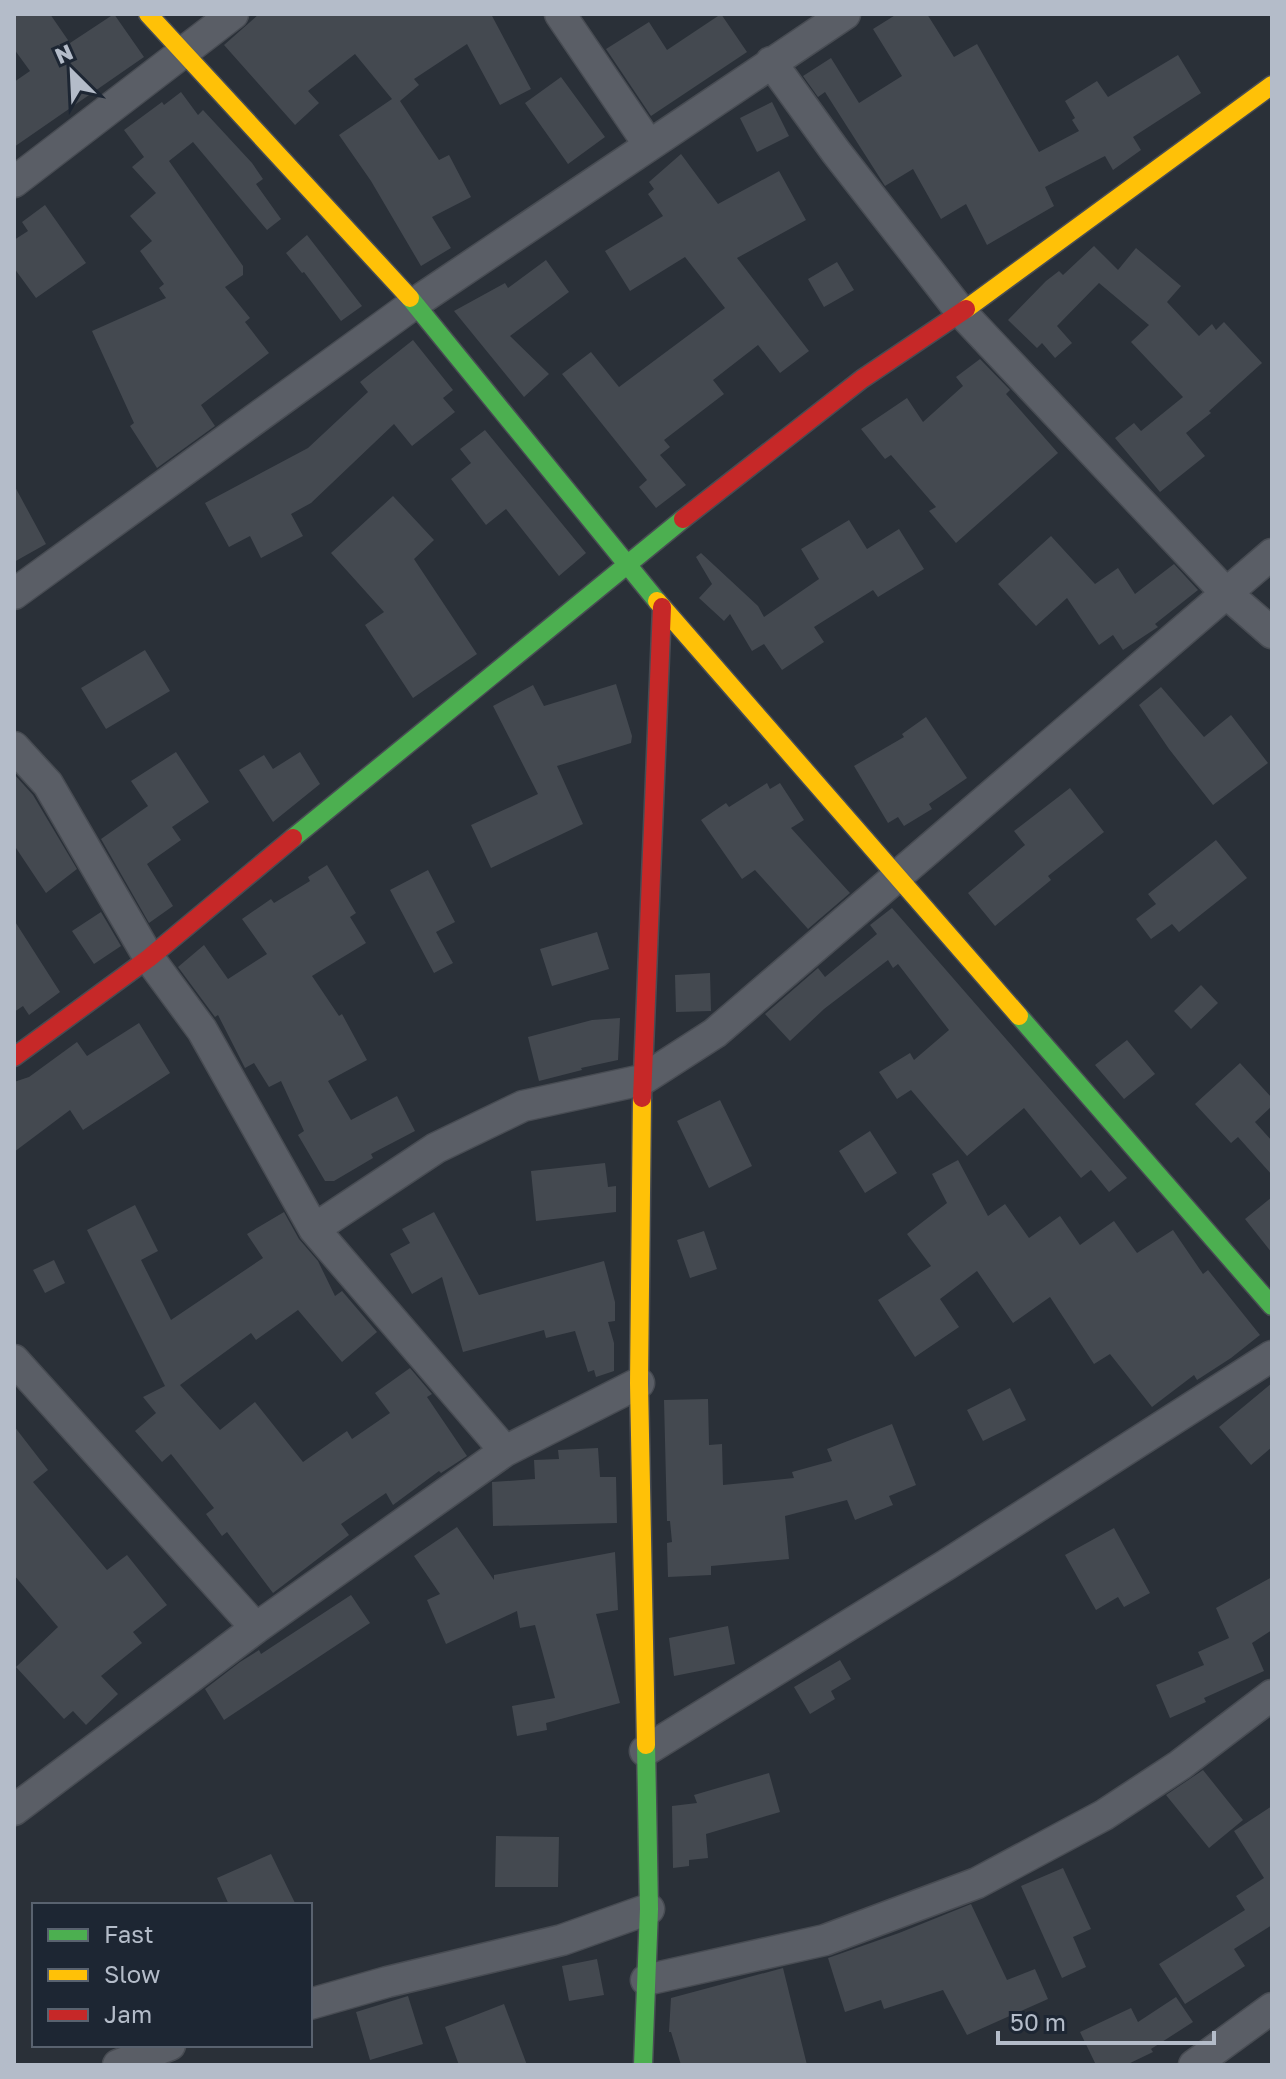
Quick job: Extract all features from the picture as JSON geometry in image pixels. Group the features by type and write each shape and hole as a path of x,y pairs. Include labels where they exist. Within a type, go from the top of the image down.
{"street":[{"path":"148,14 415,303 662,607 1272,1306"},
{"path":"14,182 233,14"},
{"path":"560,14 649,145"},
{"path":"14,594 415,303 845,14"},
{"path":"771,62 836,152 961,312 1225,592 1272,633"},
{"path":"14,1057 149,958 626,563 862,379 961,312 1272,85"},
{"path":"314,1229 436,1148 523,1106 642,1080 715,1033 1272,554"},
{"path":"643,2065 649,1909 639,1383 642,1080 662,607"},
{"path":"14,747 48,784 149,958 202,1030 314,1229 505,1451"},
{"path":"645,1751 933,1574 1272,1356"},
{"path":"14,1360 256,1628"},
{"path":"14,1810 256,1628 505,1451 639,1383"},
{"path":"646,1980 825,1940 977,1883 1104,1815 1180,1765 1272,1695"},
{"path":"312,2003 562,1940 649,1909"},
{"path":"1194,2065 1272,2008"},
{"path":"118,2065 165,2047"}],"building":[{"path":"14,14 50,14 70,43 114,14 144,57 14,147 14,82 30,71 14,49"},
{"path":"259,14 491,14 531,89 500,105 467,44 414,79 419,85 400,101 439,160 449,155 471,197 432,217 451,248 421,266 371,181 339,135 392,99 355,54 308,91 319,103 295,125 224,45"},
{"path":"721,14 747,52 651,116 606,49 649,22 667,50"},
{"path":"897,14 927,14 954,57 977,44 1039,152 1079,131 1065,101 1097,81 1108,97 1178,55 1201,93 1133,137 1141,150 1113,170 1105,156 1045,187 1054,206 987,245 966,204 941,219 913,169 885,186 825,92 818,97 803,76 831,58 859,103 902,76 873,29"},
{"path":"561,77 605,137 568,164 525,103"},
{"path":"181,92 198,115 203,110 252,163 263,179 256,184 281,219 267,230 193,142 169,161 243,266 243,275 225,287 250,318 245,322 269,353 201,405 215,426 157,468 130,426 134,423 92,331 166,298 159,288 164,284 140,251 152,241 130,216 156,193 132,167 144,157 124,130"},
{"path":"772,102 789,136 757,152 740,118"},
{"path":"681,154 718,204 779,171 806,220 737,258 809,351 780,373 758,345 713,380 724,394 664,440 670,447 660,455 686,485 656,508 639,487 647,480 562,374 591,352 619,387 725,308 685,257 630,291 605,251 663,216 648,194 654,189 649,182"},
{"path":"45,205 86,263 36,298 14,268 14,240 28,231 22,222"},
{"path":"307,235 362,306 341,321 286,253"},
{"path":"1094,246 1118,270 1136,248 1181,286 1167,302 1199,336 1212,324 1216,330 1224,322 1262,363 1186,433 1205,456 1160,492 1115,438 1134,423 1141,431 1183,397 1131,342 1149,325 1099,283 1057,326 1072,343 1055,358 1042,343 1037,348 1008,320 1046,281 1059,271 1063,275"},
{"path":"546,260 569,292 510,336 549,374 524,397 454,311 505,283 508,288"},
{"path":"837,262 854,290 824,307 808,279"},
{"path":"413,340 453,390 443,398 455,412 412,446 394,424 311,503 291,514 303,536 261,558 250,536 229,547 205,503 308,448 368,392 360,382"},
{"path":"980,359 1010,390 1006,394 1058,453 956,543 929,511 936,507 891,455 885,459 861,429 907,398 923,422 963,386 956,377"},
{"path":"485,430 586,553 559,576 506,509 486,525 451,479 471,463 460,449"},
{"path":"14,485 46,544 14,562"},
{"path":"393,496 434,540 414,559 477,654 413,698 365,625 384,612 331,553"},
{"path":"849,520 867,549 899,529 924,569 878,597 873,590 814,627 824,642 782,670 764,644 752,651 730,614 724,621 699,598 712,584 696,557 701,553 758,606 764,617 819,579 801,549"},
{"path":"1051,536 1095,584 1118,568 1135,594 1174,564 1198,590 1155,624 1158,627 1123,650 1113,635 1099,645 1067,598 1036,626 998,584"},
{"path":"145,650 170,691 106,729 81,688"},
{"path":"616,684 632,736 631,743 557,766 583,824 491,868 471,825 538,794 493,706 533,685 544,706"},
{"path":"1161,687 1204,737 1231,715 1268,763 1213,805 1139,705"},
{"path":"926,717 967,778 929,804 932,809 904,826 898,817 888,823 854,766 904,737 902,734"},
{"path":"176,752 209,802 172,827 181,840 147,864 173,906 149,923 101,839 148,806 131,781"},
{"path":"300,752 320,784 273,822 239,770 264,755 273,769"},
{"path":"14,774 33,795 77,869 46,893 14,845"},
{"path":"767,783 770,789 780,783 804,820 791,828 850,893 808,929 755,870 742,879 701,820 726,803 729,807"},
{"path":"1070,788 1104,832 1048,876 1051,880 995,926 968,893 1025,845 1014,831"},
{"path":"1216,840 1247,878 1179,932 1172,924 1151,939 1136,919 1156,904 1148,894"},
{"path":"327,865 356,913 350,917 366,943 312,976 339,1016 342,1014 367,1060 328,1081 351,1120 397,1096 415,1131 371,1154 373,1158 334,1181 325,1181 298,1135 304,1131 281,1081 269,1087 254,1063 245,1068 218,1015 215,1017 178,967 204,945 228,979 267,954 242,919 271,899 274,903 310,881 308,877"},
{"path":"428,870 455,922 436,932 453,963 434,973 390,890"},
{"path":"892,908 1127,1178 1109,1192 1091,1170 1081,1178 1024,1108 967,1156 911,1090 897,1099 879,1072 910,1053 914,1060 949,1030 898,964 893,968 888,960 824,1009 790,1041 765,1014 818,968 825,977 877,934 870,925"},
{"path":"101,912 121,946 94,964 72,931"},
{"path":"14,920 60,992 29,1015 23,1006 14,1012"},
{"path":"597,932 609,969 552,986 540,949"},
{"path":"710,973 711,1011 676,1012 675,975"},
{"path":"1201,985 1218,1003 1191,1029 1174,1011"},
{"path":"620,1018 618,1060 539,1081 528,1037 592,1020"},
{"path":"139,1023 170,1073 83,1130 70,1110 14,1152 14,1082 29,1077 77,1042 87,1056"},
{"path":"1127,1040 1155,1074 1124,1099 1095,1065"},
{"path":"1240,1063 1272,1098 1272,1106 1255,1122 1272,1141 1272,1175 1238,1137 1231,1143 1195,1104"},
{"path":"720,1100 752,1166 709,1188 677,1121"},
{"path":"870,1131 897,1173 865,1193 839,1151"},
{"path":"958,1160 988,1216 1005,1204 1029,1238 1060,1216 1080,1245 1114,1221 1137,1253 1173,1230 1203,1274 1208,1270 1260,1335 1197,1380 1194,1375 1152,1407 1110,1354 1094,1364 1050,1297 1013,1323 977,1271 940,1299 959,1327 915,1357 878,1300 931,1266 907,1234 947,1203 932,1174"},
{"path":"605,1163 608,1187 616,1186 616,1212 536,1221 531,1171"},
{"path":"1272,1197 1272,1253 1245,1219"},
{"path":"135,1205 158,1251 141,1260 171,1320 263,1258 247,1234 284,1212 299,1239 318,1261 335,1296 342,1291 377,1332 342,1362 298,1310 256,1340 251,1333 180,1385 220,1430 255,1402 303,1462 347,1431 352,1439 390,1413 375,1393 410,1368 432,1394 427,1397 467,1456 441,1473 439,1471 393,1505 386,1493 341,1524 349,1535 273,1593 227,1532 222,1536 206,1514 214,1508 171,1454 162,1462 135,1431 156,1413 143,1397 165,1386 87,1230"},
{"path":"434,1212 479,1295 604,1261 615,1302 615,1321 608,1322 614,1343 614,1371 596,1377 594,1370 588,1372 575,1331 546,1338 544,1330 463,1352 442,1277 412,1294 390,1254 410,1243 402,1229"},
{"path":"704,1231 717,1269 690,1278 677,1240"},
{"path":"54,1260 65,1283 45,1293 33,1270"},
{"path":"1272,1383 1272,1447 1251,1465 1219,1427"},
{"path":"1010,1388 1026,1420 983,1441 967,1410"},
{"path":"708,1399 709,1445 722,1444 723,1485 794,1478 792,1472 832,1461 827,1449 892,1424 916,1485 889,1496 893,1505 855,1520 847,1500 785,1516 789,1559 711,1566 711,1575 668,1577 667,1543 672,1542 670,1521 667,1521 664,1400"},
{"path":"14,1426 48,1470 33,1482 107,1570 127,1555 167,1605 133,1632 142,1643 101,1676 118,1694 86,1725 73,1711 64,1719 16,1667 58,1627 14,1575"},
{"path":"598,1448 600,1477 616,1477 617,1523 493,1526 492,1482 535,1479 534,1460 559,1459 558,1450"},
{"path":"457,1527 494,1580 494,1575 615,1552 618,1610 596,1614 620,1703 546,1723 547,1730 517,1736 512,1706 555,1698 535,1625 520,1628 517,1611 446,1644 427,1600 440,1594 414,1556"},
{"path":"1114,1528 1150,1593 1124,1607 1118,1597 1096,1610 1065,1555"},
{"path":"1272,1577 1272,1630 1252,1643 1264,1671 1204,1698 1206,1702 1170,1718 1156,1685 1204,1665 1198,1652 1229,1638 1216,1608"},
{"path":"351,1595 370,1623 224,1720 205,1689 240,1662 259,1650 261,1654"},
{"path":"728,1626 735,1664 674,1676 669,1638"},
{"path":"840,1660 851,1679 831,1691 835,1699 810,1714 794,1687"},
{"path":"1203,1770 1243,1820 1209,1848 1166,1795"},
{"path":"769,1773 780,1812 706,1834 708,1858 689,1860 689,1866 673,1868 672,1806 697,1803 694,1795"},
{"path":"1272,1806 1272,1925 1234,1949 1245,1966 1185,2004 1159,1964 1245,1910 1236,1896 1264,1878 1234,1831"},
{"path":"496,1836 559,1837 558,1887 495,1887"},
{"path":"271,1854 295,1903 228,1903 217,1878"},
{"path":"1063,1868 1091,1929 1073,1937 1086,1967 1062,1978 1021,1886"},
{"path":"971,1904 1007,1980 1035,1969 1048,1999 967,2035 943,1990 884,2009 881,2000 845,2012 828,1958"},
{"path":"597,1959 604,1995 569,2001 562,1966"},
{"path":"783,1968 807,2065 681,2065 669,2032 671,1998"},
{"path":"408,1996 423,2044 370,2060 356,2012"},
{"path":"1176,1997 1193,2022 1151,2049 1153,2052 1126,2065 1096,2065 1080,2032 1131,2008 1138,2022"},
{"path":"504,2004 527,2065 459,2065 445,2027"}],"traffic: fast":[{"path":"410,298 657,601"},
{"path":"293,838 683,519"},
{"path":"1019,1016 1272,1306"},
{"path":"643,2065 649,1909 646,1745"}],"traffic: slow":[{"path":"148,14 410,298"},
{"path":"966,309 1272,85"},
{"path":"657,601 1019,1016"},
{"path":"642,1098 639,1383 646,1745"}],"traffic: jam":[{"path":"683,519 862,379 966,309"},
{"path":"642,1098 662,607"},
{"path":"14,1057 149,958 293,838"}]}
